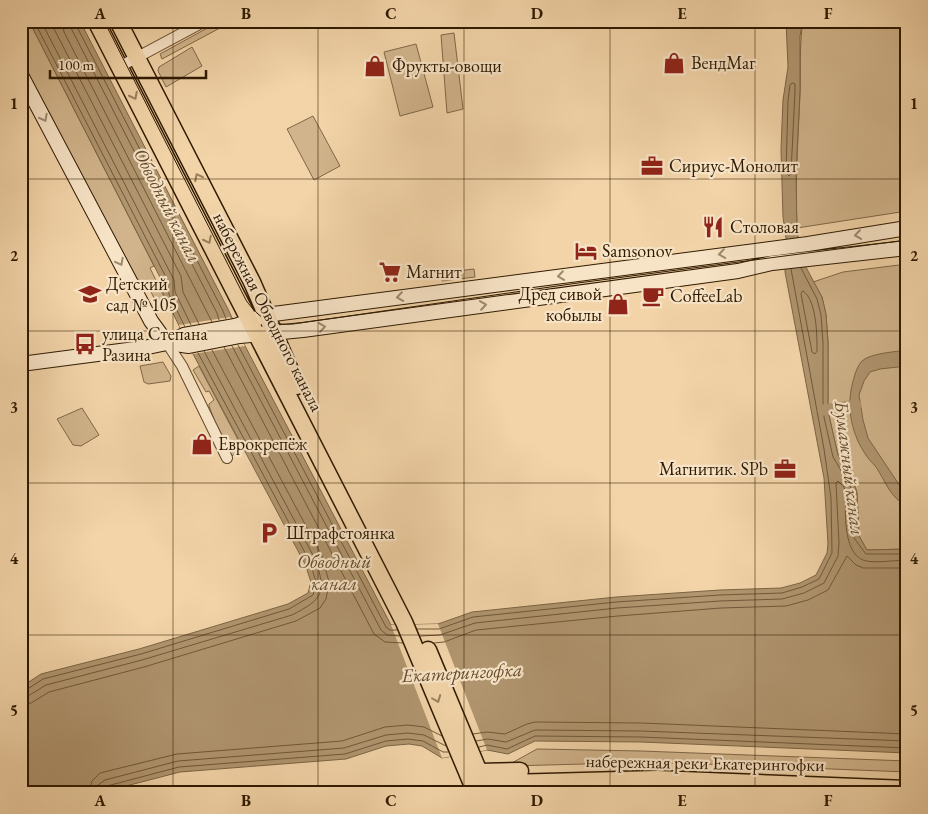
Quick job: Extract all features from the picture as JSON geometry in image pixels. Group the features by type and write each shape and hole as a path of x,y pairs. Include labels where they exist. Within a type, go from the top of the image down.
{"main road":[{"name":"набережная Обводного канала","path":"96,21 251,330 292,376 410,622 443,683 465,756 480,785"},
{"name":"набережная Обводного канала","path":"118,21 252,282 266,315 251,330"},
{"name":"набережная реки Екатерингофки","path":"480,785 656,768 907,778"},
{"name":"набережная реки Екатерингофки","path":"480,785 656,778 907,789"}],"street":[{"path":"119,67 205,21"},
{"path":"21,75 146,310 182,366 227,458"},
{"path":"266,315 808,244 907,228"},
{"path":"21,364 143,348 251,330 738,271 772,263 810,258 907,248"},
{"path":"524,793 546,782"}],"shaded area":[{"path":"21,21 29,21 154,266 150,268 169,307 160,310 148,286 137,279 21,62"},
{"path":"220,21 233,21 162,59 160,54"},
{"path":"803,21 907,21 907,211 797,228 796,194"},
{"path":"454,33 463,109 447,113 441,35"},
{"path":"416,44 433,107 400,116 384,52"},
{"path":"192,47 202,66 166,87 158,71 159,67"},
{"path":"313,116 340,166 314,180 287,129"},
{"path":"907,264 907,549 867,550 859,536 857,493 854,483 838,455 829,416 826,315 822,297 813,282 843,272"},
{"path":"474,269 475,277 442,281 441,273"},
{"path":"163,362 171,376 170,381 148,384 144,382 140,366"},
{"path":"199,366 243,449 230,457 216,428 209,406 214,400 209,391 206,392 193,370"},
{"path":"82,408 99,435 81,446 73,445 57,419"},
{"path":"537,749 907,761 907,772 680,763 509,766"}],"water":[{"path":"29,21 80,21 228,309 244,344 391,625 394,625 438,624 472,612 616,597 781,588 800,583 816,575 827,553 828,544 824,478 785,272 786,238 783,217 781,149 783,100 788,67 786,21 803,21 800,36 800,91 796,174 797,228 801,258 822,297 826,314 828,411 838,455 854,483 857,493 859,536 867,550 907,549 907,753 641,742 535,741 508,754 487,750 442,758 422,746 409,744 386,746 346,759 180,772 99,793 21,793 21,687 41,674 139,649 288,604 308,593 311,582 305,564 192,352 161,289 164,285"},
{"path":"907,350 907,366 870,372 864,381 859,395 868,438 902,489 907,491 907,505 897,499 889,489 859,444 851,416 850,397 854,376 862,361 877,355"}],"pier":[{"path":"230,317 245,346 193,354 179,325"},
{"path":"438,624 487,750 442,758 391,625"}],"waterway":[{"name":"Бумажный канал","path":"823,410 856,405"}],"tram line":[{"path":"104,21 246,300 255,312 266,320 278,324 293,324 578,283 907,240"}],"place":[{"name":"ВендМаг","path":"674,63"},
{"name":"Фрукты-овощи","path":"375,66"},
{"name":"Сириус-Монолит","path":"652,166"},
{"name":"Столовая","path":"713,227"},
{"name":"Samsonov","path":"586,251"},
{"name":"Магнит","path":"390,272"},
{"name":"Детский сад № 105","path":"90,294"},
{"name":"CoffeeLab","path":"653,296"},
{"name":"Дред сивой кобылы","path":"618,304"},
{"name":"улица Степана Разина","path":"85,344"},
{"name":"Еврокрепёж","path":"202,444"},
{"name":"Магнитик. SPb","path":"785,469"},
{"name":"Штрафстоянка","path":"269,533"}],"water label":[{"name":"Обводный канал","path":"168,205"},
{"name":"Обводный канал","path":"334,572"},
{"name":"Екатерингофка","path":"462,672"}]}
